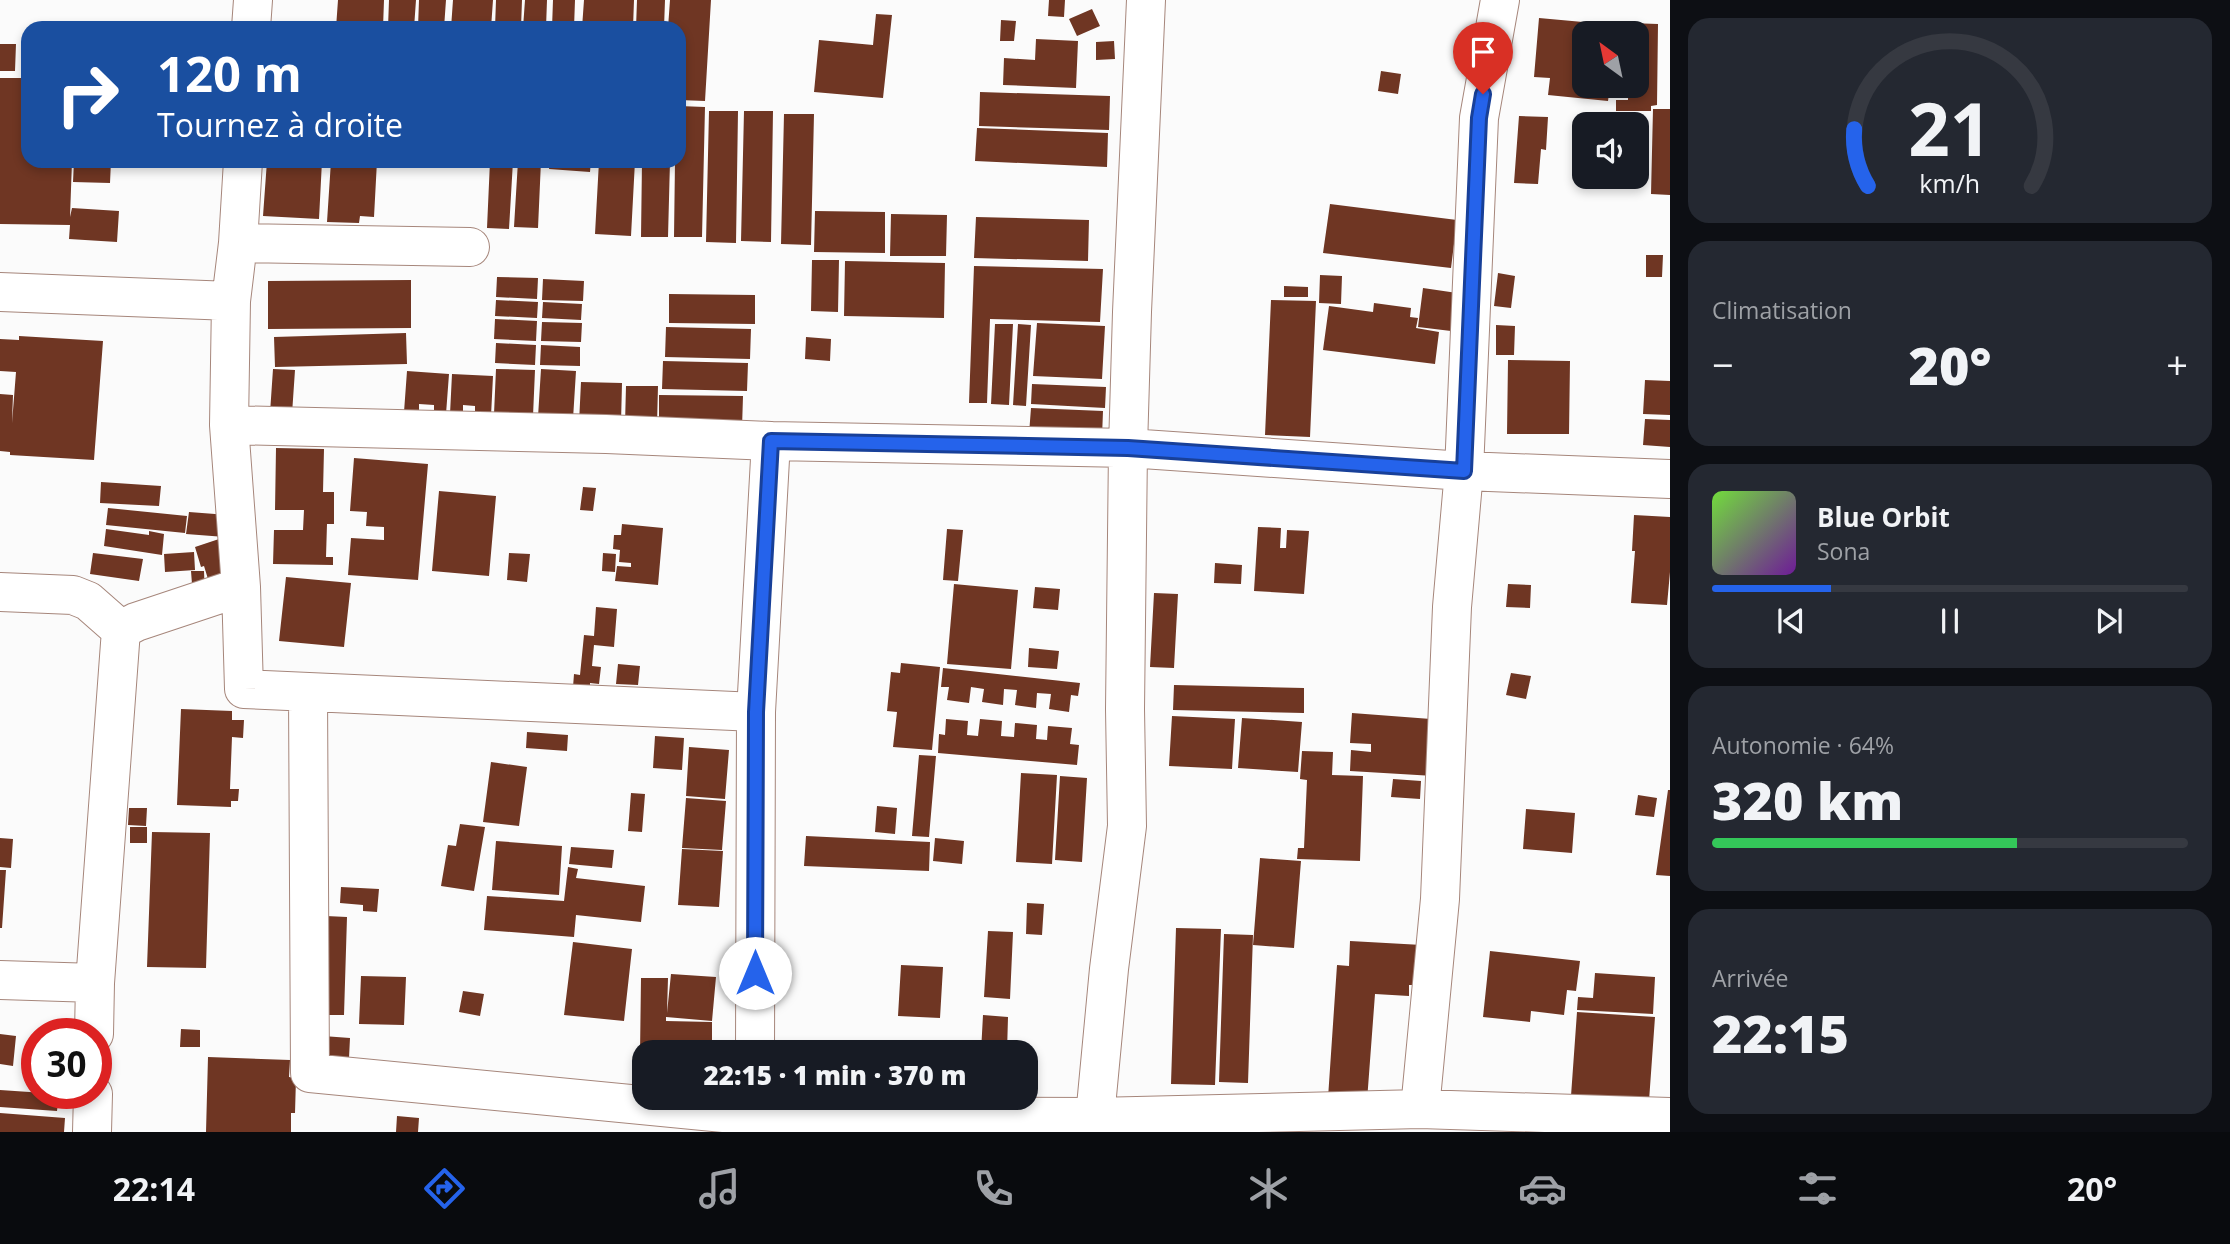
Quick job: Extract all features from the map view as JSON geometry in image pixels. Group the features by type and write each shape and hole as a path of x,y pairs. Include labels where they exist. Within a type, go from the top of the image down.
{"street":[{"path":"252,21 253,0"},
{"path":"1092,1124 1127,826 1125,709 1128,448 1146,0"},
{"path":"1420,1109 1440,899 1452,607 1464,471 1479,118 1500,0"},
{"path":"243,168 239,243 231,301 229,425 241,587 244,690 756,712"},
{"path":"239,243 470,247"},
{"path":"0,292 231,301"},
{"path":"229,425 606,434 771,441 1128,448 1464,471 1670,479"},
{"path":"755,1040 756,712 771,441"},
{"path":"121,630 144,619 241,587"},
{"path":"0,592 73,595 88,601 121,630"},
{"path":"94,1018 121,630"},
{"path":"308,693 310,1073 752,1115 1092,1124 1420,1109 1478,1122 1670,1117"},
{"path":"0,980 95,983"},
{"path":"92,1132 93,1109"}],"building":[{"path":"338,0 384,0 383,21 336,21"},
{"path":"389,0 416,0 414,21 388,21"},
{"path":"419,0 446,0 444,21 418,21"},
{"path":"453,0 493,0 492,21 452,21"},
{"path":"496,0 522,0 521,21 495,21"},
{"path":"525,0 547,0 546,21 524,21"},
{"path":"553,0 575,0 574,21 552,21"},
{"path":"584,0 634,0 633,21 582,21"},
{"path":"637,0 665,0 664,21 636,21"},
{"path":"670,0 711,0 705,101 686,100 686,21 668,21"},
{"path":"1049,0 1065,0 1064,17 1048,16"},
{"path":"1092,9 1100,26 1077,36 1069,19"},
{"path":"876,14 892,15 883,98 814,92 819,40 873,45"},
{"path":"1539,18 1572,21 1572,97 1548,95 1550,78 1534,77"},
{"path":"1001,20 1016,21 1014,41 1000,41"},
{"path":"1649,24 1658,24 1657,105 1651,106 1651,111 1616,111 1616,100 1649,98"},
{"path":"1036,39 1078,41 1076,88 1003,85 1004,58 1035,60"},
{"path":"1114,41 1115,59 1096,60 1096,42"},
{"path":"0,44 16,44 15,71 0,71"},
{"path":"1381,71 1401,74 1398,94 1378,91"},
{"path":"0,78 21,78 21,168 72,168 70,217 72,208 119,211 117,242 69,239 70,225 0,224"},
{"path":"980,92 1110,96 1109,130 979,126"},
{"path":"1578,98 1608,98 1608,101"},
{"path":"686,106 705,107 702,237 674,237 675,168 686,168"},
{"path":"1653,109 1670,109 1670,195 1651,194"},
{"path":"709,111 738,111 736,243 706,242"},
{"path":"744,111 773,111 771,242 741,241"},
{"path":"784,114 814,114 811,245 781,244"},
{"path":"1519,116 1548,117 1546,150 1541,149 1538,184 1514,183"},
{"path":"977,128 1108,133 1107,167 975,161"},
{"path":"74,168 111,168 110,183 73,182"},
{"path":"266,168 322,168 319,219 263,216"},
{"path":"331,168 377,168 374,217 360,216 359,223 327,222"},
{"path":"490,168 513,168 509,229 487,228"},
{"path":"518,168 541,168 538,228 514,227"},
{"path":"549,168 590,168 590,172"},
{"path":"599,168 635,168 631,236 595,234"},
{"path":"642,168 670,168 668,237 641,237"},
{"path":"1330,204 1457,220 1451,268 1323,253"},
{"path":"815,211 885,212 885,253 814,252"},
{"path":"891,214 947,215 946,256 890,256"},
{"path":"976,217 1089,220 1088,261 974,258"},
{"path":"1646,255 1663,255 1662,277 1646,277"},
{"path":"812,260 839,260 838,312 811,311"},
{"path":"845,261 945,263 944,318 844,316"},
{"path":"974,266 1103,269 1100,322 990,319 987,403 969,403"},
{"path":"1498,273 1515,276 1511,308 1494,306"},
{"path":"1320,275 1342,276 1341,304 1319,303"},
{"path":"497,277 538,278 537,299 496,297"},
{"path":"543,279 584,281 583,301 542,300"},
{"path":"411,280 411,328 268,329 268,281"},
{"path":"1284,286 1308,287 1308,297 1284,297"},
{"path":"1423,288 1457,293 1451,331 1418,327"},
{"path":"669,294 755,295 755,324 669,323"},
{"path":"496,300 538,302 537,318 495,316"},
{"path":"1271,300 1316,301 1310,437 1265,435"},
{"path":"543,302 582,304 581,320 542,318"},
{"path":"1374,303 1411,308 1410,317 1418,318 1416,328 1439,332 1435,364 1323,350 1329,306 1373,312"},
{"path":"495,319 537,321 536,341 494,339"},
{"path":"542,322 582,323 581,342 541,341"},
{"path":"1037,323 1105,326 1102,379 1033,376"},
{"path":"995,324 1013,324 1009,405 991,404"},
{"path":"1018,324 1031,325 1026,406 1013,405"},
{"path":"1496,325 1515,326 1514,355 1496,355"},
{"path":"666,327 751,329 750,359 665,357"},
{"path":"406,333 407,364 275,367 274,337"},
{"path":"19,336 103,341 94,460 10,455 10,452 0,451 0,394 13,395 12,423 16,372 0,371 0,339 19,340"},
{"path":"806,337 831,339 830,361 805,359"},
{"path":"496,343 536,345 535,365 495,363"},
{"path":"541,345 580,347 580,366 540,365"},
{"path":"1508,360 1570,361 1569,434 1507,434"},
{"path":"663,361 748,363 747,391 662,389"},
{"path":"273,369 295,370 292,414 270,413"},
{"path":"496,369 535,370 533,416 494,414"},
{"path":"541,369 576,371 573,419 538,417"},
{"path":"407,371 449,374 446,414 434,413 434,405 419,404 419,413 404,412"},
{"path":"452,374 493,376 491,416 475,415 475,406 463,405 463,414 450,414"},
{"path":"1645,380 1670,381 1670,415 1643,414"},
{"path":"581,382 622,383 621,423 579,423"},
{"path":"1032,384 1106,387 1105,408 1031,404"},
{"path":"626,386 658,386 657,425 625,424"},
{"path":"659,395 743,396 742,428 659,427"},
{"path":"1031,408 1103,411 1102,437 1029,434"},
{"path":"1645,419 1670,420 1670,447 1643,445"},
{"path":"276,448 324,449 323,492 334,492 334,524 327,524 326,557 333,557 333,565 273,564 274,530 303,530 304,510 275,510"},
{"path":"354,458 428,464 418,580 348,575 351,538 384,540 384,527 366,526 367,512 350,511"},
{"path":"101,482 161,486 159,506 100,503"},
{"path":"583,487 596,488 593,511 580,510"},
{"path":"439,491 496,496 489,576 432,571"},
{"path":"108,508 187,516 185,533 106,525"},
{"path":"189,512 228,515 225,537 186,534"},
{"path":"1634,515 1670,517 1667,605 1631,603 1635,551 1632,551"},
{"path":"622,524 663,528 658,585 615,581 617,566 631,567 631,563 619,562 620,550 613,549 614,535 621,535"},
{"path":"1258,527 1281,528 1280,548 1286,548 1287,530 1309,531 1304,594 1254,591"},
{"path":"106,529 149,535 149,531 164,534 162,555 104,546"},
{"path":"947,529 963,530 958,581 943,580"},
{"path":"222,538 233,572 208,579 195,547"},
{"path":"194,552 195,570 165,572 164,554"},
{"path":"93,553 143,559 139,581 90,574"},
{"path":"509,553 530,554 527,582 507,580"},
{"path":"603,553 616,554 615,572 602,571"},
{"path":"1215,563 1242,565 1241,584 1214,583"},
{"path":"191,571 204,571 205,596 193,597"},
{"path":"286,577 351,583 344,647 279,641"},
{"path":"954,584 1018,590 1011,669 947,664"},
{"path":"1508,584 1531,585 1530,608 1506,607"},
{"path":"1035,587 1060,589 1058,610 1033,608"},
{"path":"1154,593 1178,594 1174,668 1150,667"},
{"path":"596,607 617,609 614,647 594,645 592,666 601,667 599,684 590,683 590,689 573,687 574,674 580,675 584,635 594,636"},
{"path":"1029,648 1059,651 1057,669 1028,667"},
{"path":"901,663 940,667 932,750 893,747 897,712 887,711 891,672 900,673"},
{"path":"618,664 640,666 638,685 616,684"},
{"path":"943,668 1080,683 1078,696 1071,695 1069,712 1049,709 1051,694 1037,693 1036,708 1015,705 1017,690 1004,689 1003,705 982,702 984,689 971,687 969,703 947,700 949,687 941,687"},
{"path":"1511,673 1531,676 1526,699 1506,695"},
{"path":"1174,685 1304,688 1304,713 1173,710"},
{"path":"181,709 232,711 232,720 244,720 243,738 232,737 230,789 239,789 238,801 231,801 231,807 177,805"},
{"path":"1352,713 1431,719 1434,776 1350,771 1351,750 1371,752 1371,744 1350,743"},
{"path":"1172,716 1235,719 1232,769 1169,766"},
{"path":"1242,718 1302,722 1298,772 1238,768"},
{"path":"946,719 968,721 967,735 978,736 980,719 1002,721 1001,736 1014,737 1015,723 1037,725 1036,739 1047,740 1048,726 1072,728 1070,744 1079,745 1077,765 938,753 939,734 945,735"},
{"path":"527,732 568,735 567,751 526,748"},
{"path":"655,736 684,738 682,770 653,768"},
{"path":"689,747 729,750 725,799 686,796"},
{"path":"1302,751 1333,752 1332,775 1363,776 1360,861 1297,859 1298,848 1304,848 1307,780 1300,779"},
{"path":"919,755 936,756 929,837 912,836"},
{"path":"491,762 527,767 519,826 483,822"},
{"path":"1021,773 1057,775 1052,864 1016,862"},
{"path":"1060,776 1087,778 1082,862 1055,860"},
{"path":"1393,779 1421,781 1420,799 1391,797"},
{"path":"1670,790 1670,876 1656,875"},
{"path":"631,793 645,794 642,832 628,831"},
{"path":"1638,795 1657,798 1654,817 1635,815"},
{"path":"686,798 726,801 722,850 682,848"},
{"path":"877,806 897,808 895,834 875,832"},
{"path":"129,808 147,808 146,826 128,825"},
{"path":"1526,809 1575,813 1572,853 1523,849"},
{"path":"460,824 485,827 474,891 441,886 448,845 456,846"},
{"path":"130,827 147,827 147,843 130,843"},
{"path":"152,832 210,833 206,968 147,967"},
{"path":"806,836 930,842 929,871 804,866"},
{"path":"0,838 13,839 11,868 0,867"},
{"path":"935,838 964,841 962,864 933,861"},
{"path":"496,841 562,846 559,895 492,890"},
{"path":"571,847 614,850 612,868 569,864"},
{"path":"682,849 723,851 719,907 678,905"},
{"path":"1260,858 1301,861 1294,948 1253,945"},
{"path":"568,867 578,869 576,878 645,886 641,922 576,915 574,937 484,930 487,896 564,901"},
{"path":"0,870 6,870 2,928 0,928"},
{"path":"341,887 379,889 377,912 363,911 363,905 340,903"},
{"path":"1027,903 1044,904 1042,935 1026,934"},
{"path":"326,916 347,917 344,1015 322,1015"},
{"path":"1176,928 1221,929 1215,1085 1171,1084"},
{"path":"988,931 1013,932 1010,999 984,997"},
{"path":"1224,934 1253,935 1248,1083 1219,1082"},
{"path":"1350,941 1422,945 1419,985 1409,985 1409,996 1375,994 1367,1101 1328,1098 1337,965 1349,966"},
{"path":"573,942 632,949 624,1021 564,1015"},
{"path":"1490,951 1580,961 1576,991 1567,990 1564,1015 1531,1011 1530,1022 1483,1017"},
{"path":"901,965 943,967 940,1018 898,1016"},
{"path":"1595,973 1655,977 1653,1014 1577,1010 1578,997 1593,998"},
{"path":"671,974 716,977 712,1021 666,1017 666,1021 712,1022 712,1040 640,1040 641,978 668,978 667,1013"},
{"path":"361,976 406,977 404,1025 359,1024"},
{"path":"463,991 484,994 480,1016 459,1012"},
{"path":"1577,1012 1655,1017 1649,1101 1571,1096"},
{"path":"983,1015 1008,1017 1007,1040 982,1040"},
{"path":"181,1029 200,1030 200,1047 180,1047"},
{"path":"0,1034 16,1036 13,1066 0,1064"},
{"path":"323,1036 350,1038 349,1058 321,1057"},
{"path":"208,1057 290,1060 289,1077 296,1078 295,1113 291,1113 291,1132 206,1132"},
{"path":"0,1090 21,1091 21,1108 0,1107"},
{"path":"0,1113 65,1118 64,1132 0,1132"},
{"path":"397,1116 419,1118 418,1132 396,1132"}],"route":[{"path":"755,973 756,712 771,441 1128,448 1464,471 1479,118 1483,94"}]}
